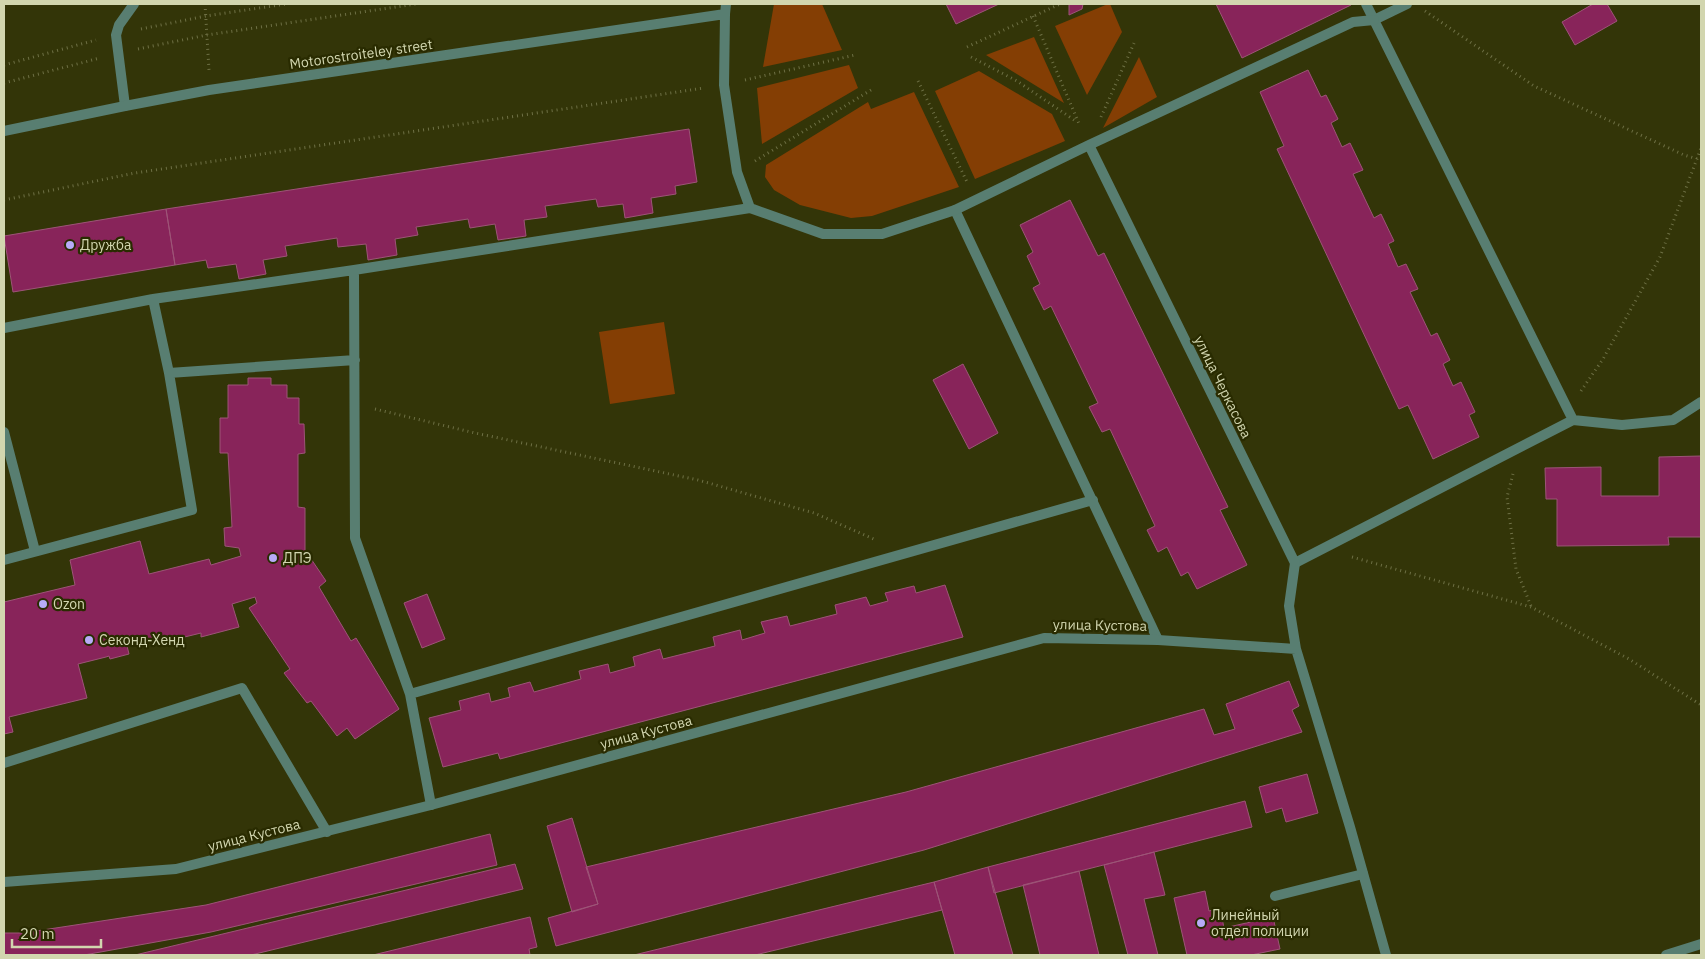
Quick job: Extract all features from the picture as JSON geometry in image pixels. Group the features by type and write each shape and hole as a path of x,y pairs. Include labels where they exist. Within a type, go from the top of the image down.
{"street":[{"path":"125,106 116,35 119,25 134,4"},
{"path":"1366,4 1571,415"},
{"path":"4,328 153,298 354,270 750,208 823,234 882,234 955,210 1088,145 1353,22 1374,20 1407,4"},
{"path":"726,9 724,84 738,172 750,208"},
{"name":"Motorostroiteley street","path":"4,131 209,90 726,9"},
{"name":"улица Черкасова","path":"1088,145 1295,563"},
{"path":"955,210 1158,640"},
{"path":"354,270 355,538 410,694 431,804"},
{"path":"4,560 192,510 169,373 153,298"},
{"path":"169,373 355,360"},
{"path":"1386,955 1296,649 1289,606 1295,563 1521,447 1571,415 1622,425 1673,420 1701,402"},
{"path":"4,432 35,551"},
{"path":"410,694 1093,500"},
{"name":"улица Кустова","path":"4,882 176,869 327,832 1044,638 1158,640 1296,649"},
{"path":"4,763 242,688 327,832"},
{"path":"1275,896 1363,874"},
{"path":"1666,955 1701,944"}],"path":[{"path":"205,4 209,90"},
{"path":"4,65 116,35 206,16 286,4"},
{"path":"4,83 118,53 207,35 416,4"},
{"path":"967,47 1060,4"},
{"path":"1422,9 1534,86 1684,155 1701,160"},
{"path":"1033,16 1088,145"},
{"path":"1088,145 1135,41"},
{"path":"4,200 135,173 724,84 855,55"},
{"path":"971,56 1017,81 1079,123"},
{"path":"918,81 976,200"},
{"path":"738,172 871,90"},
{"path":"1571,415 1660,257 1701,148"},
{"path":"355,404 698,480 814,512 906,553"},
{"path":"1521,447 1507,497 1516,569 1531,607"},
{"path":"1322,549 1531,607 1629,659 1701,704"}],"shaded area":[{"path":"774,4 822,4 842,50 763,67"},
{"path":"1110,4 1122,32 1087,95 1055,26"},
{"path":"1034,37 1064,103 986,55"},
{"path":"1139,57 1157,97 1103,128"},
{"path":"849,65 858,88 762,144 757,88"},
{"path":"979,71 1052,114 1065,141 975,179 935,91"},
{"path":"914,92 959,187 872,216 851,218 800,205 774,190 765,177 766,165 868,102 871,109"},
{"path":"664,322 675,394 610,404 599,332"}],"building":[{"path":"946,4 999,4 956,24"},
{"path":"1069,4 1083,4 1082,9 1069,15"},
{"path":"1216,4 1351,4 1351,5 1242,58"},
{"path":"1593,4 1607,4 1617,21 1575,45 1562,22"},
{"path":"1308,70 1321,97 1326,95 1338,119 1331,123 1342,147 1350,143 1363,170 1353,174 1374,218 1381,214 1394,241 1388,244 1398,267 1406,264 1418,289 1410,292 1431,336 1437,333 1450,360 1443,364 1453,386 1461,382 1475,412 1469,415 1479,437 1433,459 1408,405 1399,409 1277,149 1284,146 1260,92"},
{"path":"689,129 697,182 675,186 676,194 651,198 653,213 625,218 623,204 598,207 596,199 545,206 547,217 524,220 526,236 498,240 495,224 470,228 468,219 416,227 418,235 395,239 397,255 368,260 366,244 338,247 337,238 285,246 287,256 263,260 266,274 239,279 236,264 208,268 206,260 175,265 166,209"},
{"path":"1070,200 1098,256 1104,253 1228,507 1220,510 1247,565 1197,589 1188,572 1181,576 1167,547 1158,552 1147,530 1155,526 1110,429 1102,432 1089,407 1098,403 1051,306 1044,310 1033,288 1040,284 1027,256 1033,252 1020,225"},
{"path":"166,209 175,265 13,292 4,236"},
{"path":"963,364 998,433 969,449 933,380"},
{"name":"ДПЭ","path":"248,378 271,378 271,385 287,385 287,398 299,398 299,424 304,424 305,453 298,454 298,507 305,508 305,550 326,581 319,587 351,641 356,638 399,709 355,739 347,728 337,736 311,701 307,703 284,673 290,669 249,608 257,603 255,597 232,604 239,627 201,637 201,633 160,643 159,640 127,646 129,654 110,659 109,656 78,664 87,698 9,717 13,732 4,734 4,602 75,585 70,560 140,541 149,574 209,559 211,565 241,556 239,548 225,546 224,528 232,527 228,453 220,453 220,418 228,418 228,385 248,385"},
{"path":"1701,456 1701,537 1668,537 1669,545 1557,546 1557,499 1546,499 1545,468 1601,467 1601,496 1659,496 1659,457"},
{"path":"945,585 963,637 500,759 498,753 443,767 429,718 461,710 459,701 489,693 491,702 510,697 508,688 530,682 534,692 581,679 579,671 608,664 610,673 635,666 633,657 660,649 663,659 715,646 713,637 740,630 742,640 765,633 761,622 787,616 790,626 837,614 835,605 866,597 870,606 888,601 885,593 914,586 916,593"},
{"path":"427,594 445,639 422,648 404,603"},
{"path":"1289,681 1299,706 1292,710 1302,732 924,850 556,946 548,918 598,904 586,867 906,792 1204,709 1214,735 1235,729 1226,704"},
{"path":"1307,774 1318,813 1286,822 1282,808 1266,813 1259,787"},
{"path":"1245,801 1252,827 994,893 988,867"},
{"path":"572,818 598,904 572,912 547,826"},
{"path":"490,834 497,865 211,932 84,955 4,955 4,933 23,933 206,905"},
{"path":"1154,852 1165,895 1144,899 1158,955 1128,955 1104,865"},
{"path":"515,864 523,889 251,955 135,955"},
{"path":"988,867 1013,955 955,955 934,882"},
{"path":"1079,871 1099,955 1040,955 1023,885"},
{"path":"934,882 942,910 755,955 634,955"},
{"name":"Линейный отдел полиции","path":"1205,891 1209,911 1220,908 1224,928 1273,917 1280,949 1251,955 1187,955 1174,898"},
{"path":"530,917 537,947 529,949 530,955 373,955"}],"place":[{"name":"Дружба","path":"70,245"},
{"name":"ДПЭ","path":"273,558"},
{"name":"Ozon","path":"43,604"},
{"name":"Секонд-Хенд","path":"89,640"},
{"name":"Линейный отдел полиции","path":"1201,923"}]}
